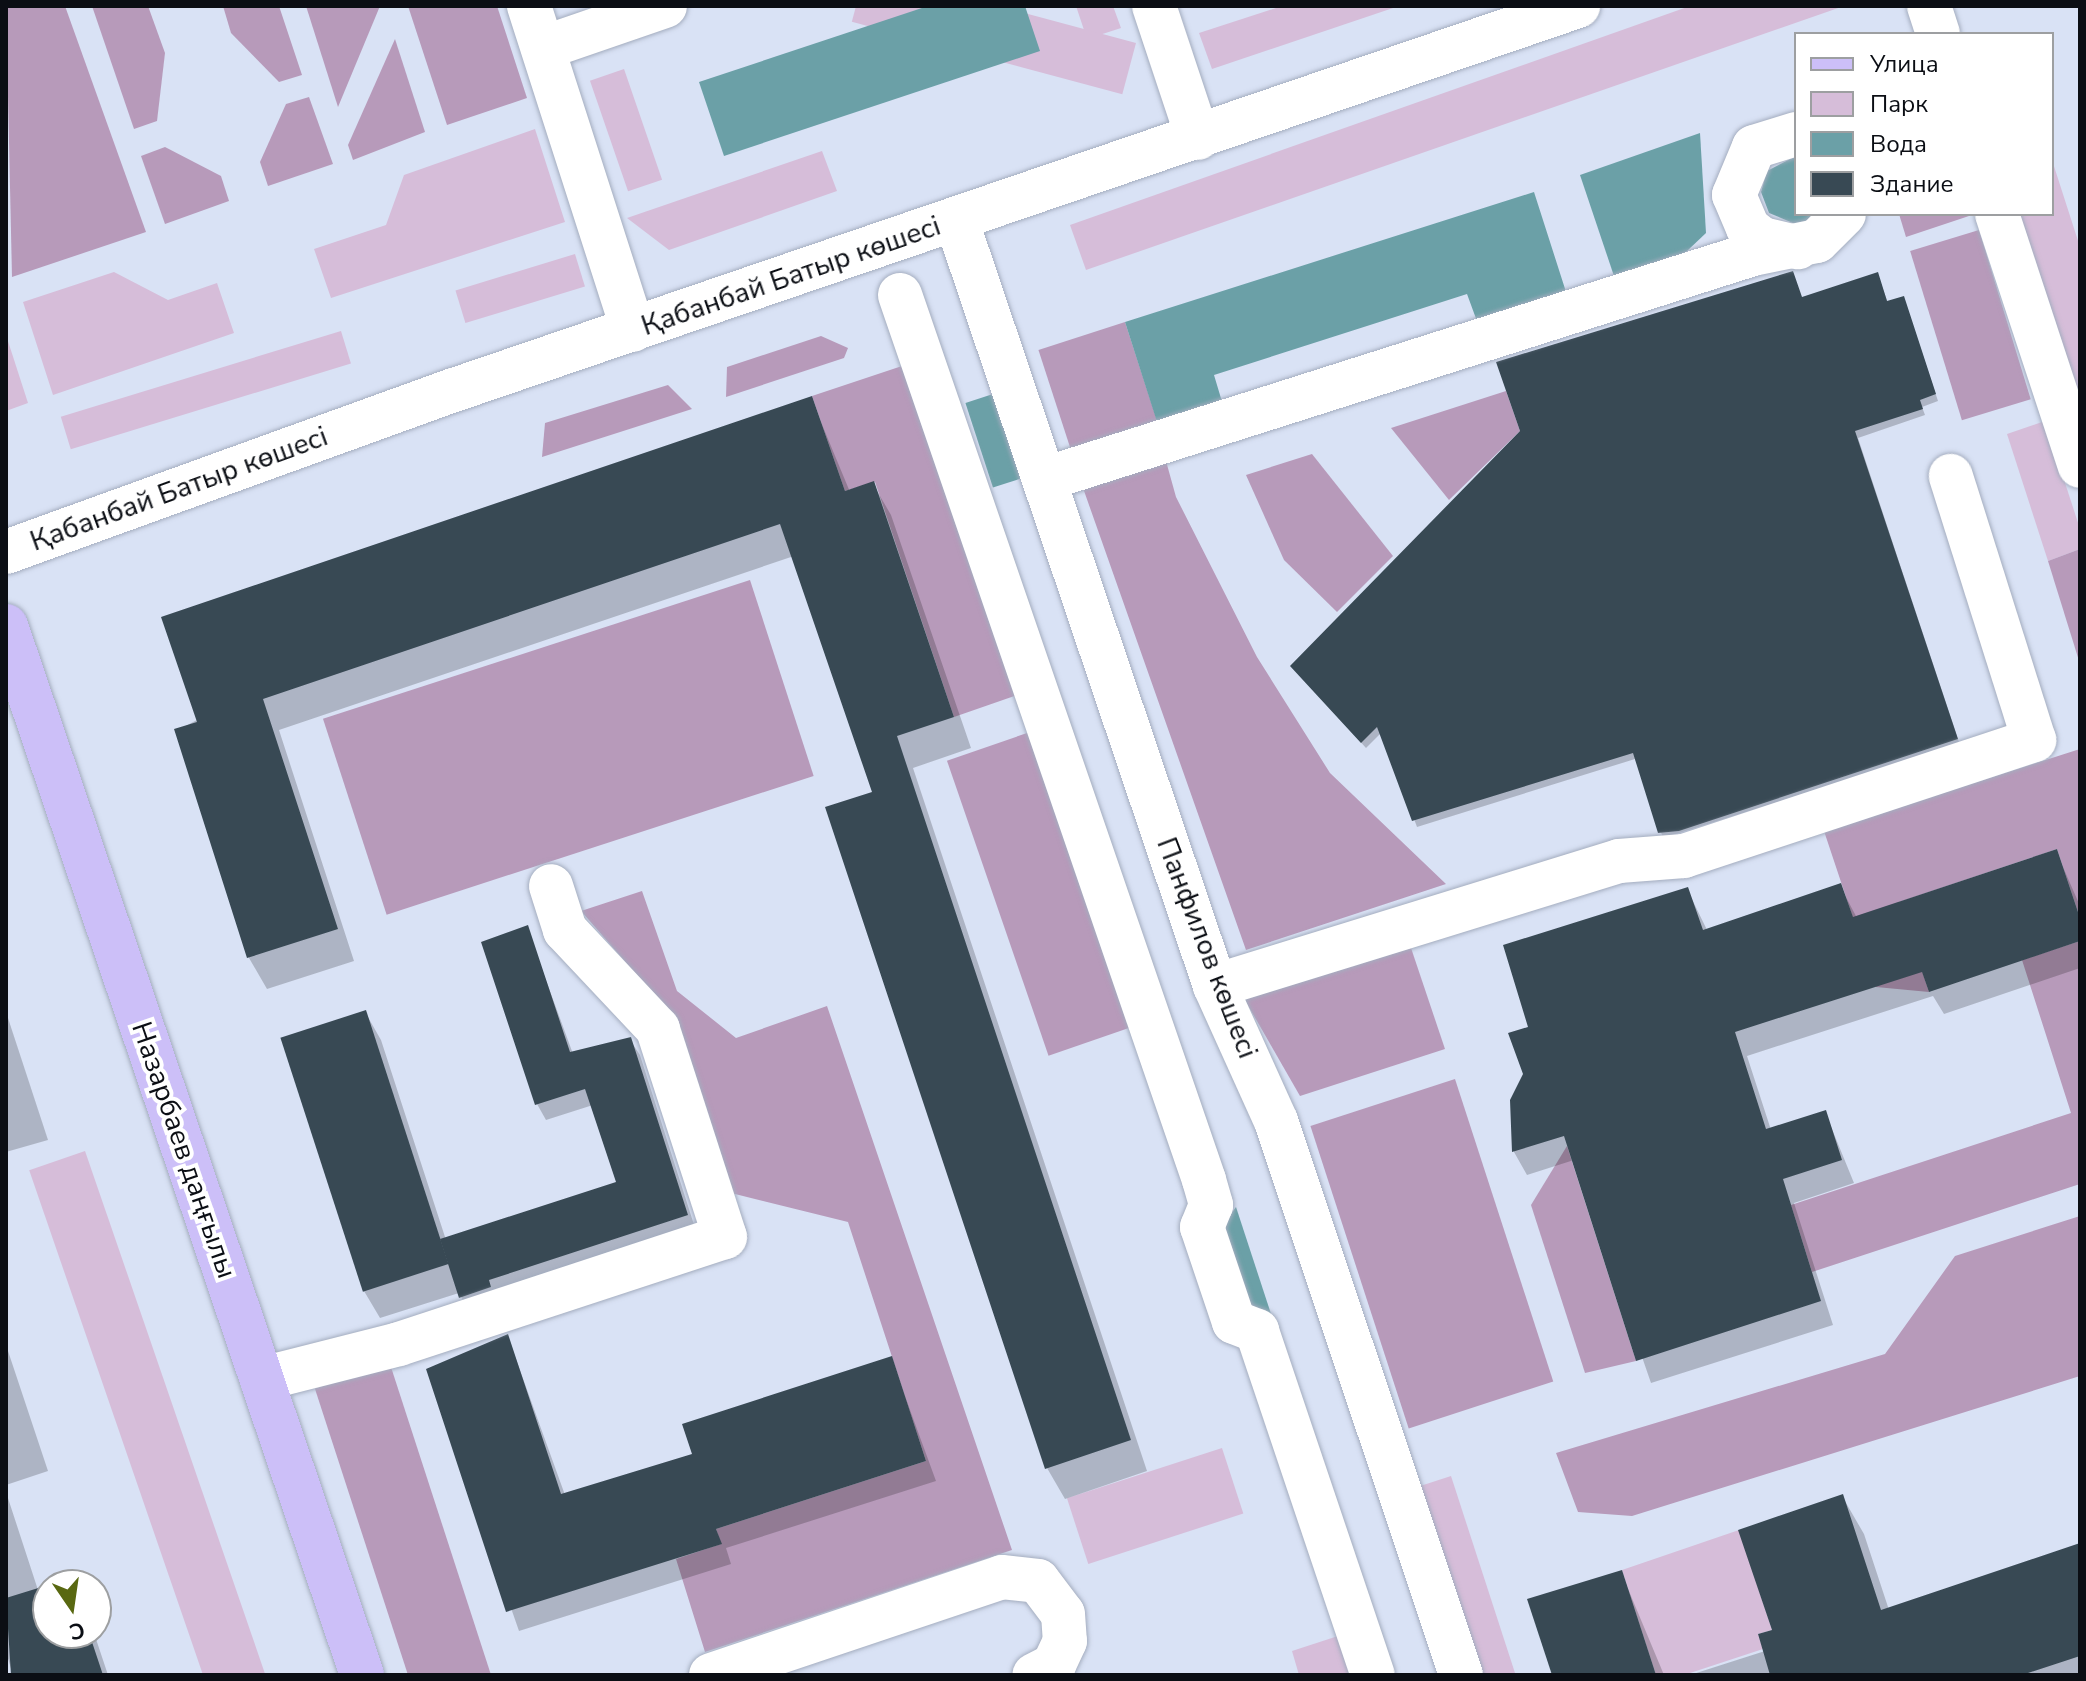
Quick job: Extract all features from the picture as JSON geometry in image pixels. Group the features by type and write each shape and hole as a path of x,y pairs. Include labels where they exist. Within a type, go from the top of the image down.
{"main road":[{"name":"Назарбаев даңғылы","path":"6,626 362,1675"}],"street":[{"path":"529,6 633,330"},
{"path":"543,48 665,6"},
{"path":"1154,6 1198,138"},
{"name":"Қабанбай Батыр көшесі","path":"6,552 633,330 1578,6"},
{"path":"1929,6 1937,32"},
{"path":"1691,274 1730,245 1734,195 1754,147 1794,135"},
{"path":"1734,195 1762,239 1798,247"},
{"path":"1045,479 1691,274 1798,247 1826,235 1842,216"},
{"path":"1998,216 2080,466"},
{"name":"Панфилов көшесі","path":"956,219 1215,986 1276,1121 1461,1675"},
{"path":"900,295 1204,1180 1211,1205 1202,1227 1234,1322 1257,1331 1373,1675"},
{"path":"1215,986 1619,861 1684,856 2034,740 1951,476"},
{"path":"262,1379 399,1344 725,1237 658,1029 565,930 551,886"},
{"path":"711,1675 1002,1577 1038,1581 1063,1614 1065,1641 1052,1672"}],"green space":[{"path":"856,6 998,6 1136,43 1122,94 852,22"},
{"path":"1076,6 1113,6 1121,28 1087,39"},
{"path":"1282,6 1399,6 1212,69 1199,33"},
{"path":"1690,6 1844,6 1086,270 1070,225"},
{"path":"624,69 662,180 628,191 590,81"},
{"path":"535,129 565,222 331,298 314,249 386,225 404,175"},
{"path":"822,151 837,191 669,250 627,218"},
{"path":"2054,166 2080,247 2080,387 2063,392 2052,313 2021,216 2054,216"},
{"path":"575,254 585,287 465,323 455,291"},
{"path":"114,272 168,300 217,283 234,333 53,395 23,302"},
{"path":"341,331 351,364 71,449 61,417"},
{"path":"6,335 28,403 6,411"},
{"path":"2045,421 2080,529 2080,549 2048,561 2007,434"},
{"path":"85,1151 265,1675 203,1675 29,1170"},
{"path":"1222,1448 1243,1514 1088,1564 1067,1498"},
{"path":"1451,1476 1516,1675 1476,1675 1415,1488"},
{"path":"1739,1530 1772,1630 1758,1634 1763,1649 1684,1675 1656,1675 1622,1570"},
{"path":"1338,1636 1351,1675 1299,1675 1292,1651"}],"shaded area":[{"path":"6,6 65,6 146,232 12,277"},
{"path":"92,6 148,6 165,53 157,121 134,129"},
{"path":"223,6 279,6 302,75 279,82 231,33"},
{"path":"306,6 380,6 338,107"},
{"path":"408,6 497,6 527,98 447,125"},
{"path":"395,39 425,132 353,160 348,145"},
{"path":"309,97 333,164 268,186 260,162 286,104"},
{"path":"165,147 221,176 229,201 165,224 141,156"},
{"path":"1900,216 1969,216 1906,237"},
{"path":"1979,230 2031,399 1962,420 1910,251"},
{"path":"1125,322 1158,425 1072,453 1038,350"},
{"path":"821,336 848,348 844,358 726,397 727,367"},
{"path":"911,363 1020,694 954,717 875,482 845,491 812,396"},
{"path":"668,385 692,409 542,457 545,423"},
{"path":"1506,391 1520,431 1449,500 1391,428"},
{"path":"1312,454 1393,556 1337,612 1284,560 1246,475"},
{"path":"1166,461 1176,497 1257,657 1330,773 1446,884 1246,950 1083,488"},
{"path":"2080,549 2080,664 2048,561"},
{"path":"750,580 814,776 387,915 323,719"},
{"path":"1033,731 1135,1026 1049,1056 947,761"},
{"path":"2080,749 2080,918 2057,849 1899,902 1929,992 1876,987 1824,831"},
{"path":"642,891 677,991 736,1038 827,1006 1012,1550 705,1652 676,1559 721,1544 716,1529 926,1461 848,1222 731,1193 670,1013 581,911"},
{"path":"2080,941 2080,1184 1812,1272 1791,1205 2071,1113 2022,960"},
{"path":"1409,942 1445,1049 1300,1096 1242,995"},
{"path":"1455,1079 1553,1381 1409,1428 1310,1126"},
{"path":"1567,1146 1636,1361 1585,1373 1531,1205"},
{"path":"2080,1216 2080,1376 1632,1516 1578,1512 1556,1453 1885,1354 1955,1256"},
{"path":"390,1364 491,1675 408,1675 315,1388"}],"water":[{"path":"928,6 1025,6 1040,51 724,156 699,82"},
{"path":"1700,133 1706,233 1686,252 1615,279 1580,175"},
{"path":"1794,157 1794,216 1819,216 1800,226 1769,213 1761,192 1767,171"},
{"path":"1534,192 1567,295 1478,324 1467,294 1214,375 1223,405 1158,425 1125,322"},
{"path":"993,394 1021,479 993,488 965,403"},
{"path":"1236,1207 1273,1320 1242,1314 1216,1234"}],"building":[{"path":"1793,271 1802,297 1878,272 1887,301 1904,296 1936,394 1920,400 1923,409 1855,431 1958,739 1679,831 1658,833 1633,753 1412,821 1377,727 1361,743 1290,666 1520,431 1496,362"},
{"path":"812,396 845,491 874,481 954,717 897,736 1131,1440 1045,1469 825,807 872,792 780,524 263,699 338,929 247,958 174,729 197,722 161,617"},
{"path":"2057,849 2080,918 2080,941 1929,992 1922,972 1735,1032 1766,1129 1826,1110 1842,1160 1783,1179 1821,1301 1636,1361 1564,1136 1512,1152 1510,1100 1523,1074 1508,1033 1528,1027 1503,945 1688,887 1703,930 1841,883 1853,917"},
{"path":"528,925 570,1052 631,1037 688,1215 489,1280 491,1287 459,1298 440,1239 616,1182 585,1089 535,1105 481,942"},
{"path":"366,1010 449,1264 363,1292 280,1038"},
{"path":"508,1334 561,1494 692,1454 682,1424 892,1356 926,1461 716,1529 722,1544 506,1612 426,1369"},
{"path":"1843,1494 1881,1610 2080,1543 2080,1656 2022,1675 1770,1675 1758,1634 1772,1630 1738,1530"},
{"path":"1622,1570 1656,1675 1552,1675 1527,1599"},
{"path":"32,1590 32,1649 94,1649 103,1675 11,1675 6,1598"}]}
